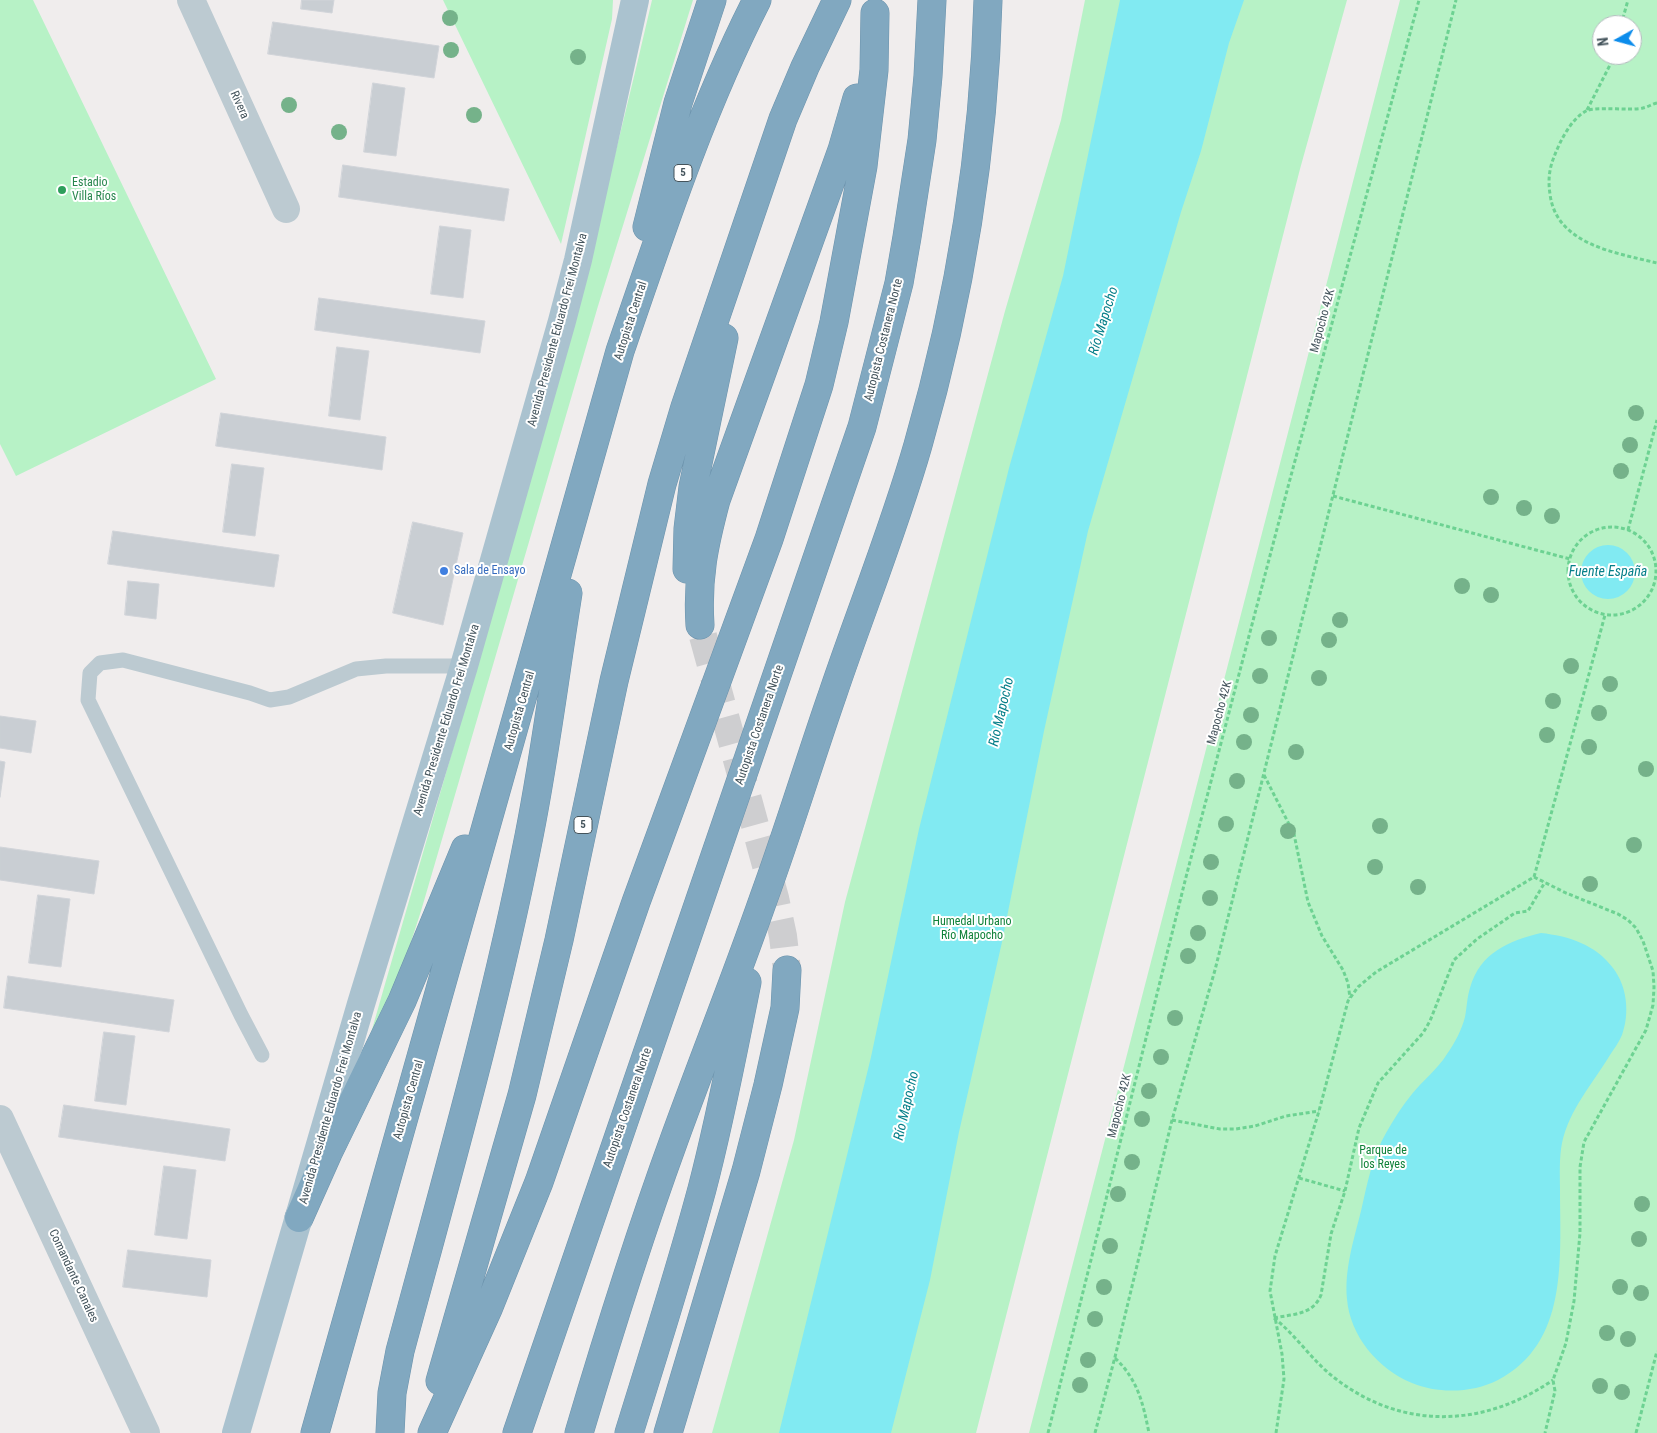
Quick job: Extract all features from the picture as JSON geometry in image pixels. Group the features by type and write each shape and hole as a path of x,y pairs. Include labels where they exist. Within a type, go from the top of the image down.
{"highway":[{"path":"620,351 663,159 678,102 712,0"},
{"name":"Autopista Central","path":"315,1433 620,351 672,199 714,93 757,0"},
{"name":"5","path":"425,1433 522,1095 559,940 614,681 662,484 685,408 783,119 805,66 837,0"},
{"name":"Autopista Costanera Norte","path":"517,1433 862,427 899,283 907,237 922,140 932,0"},
{"path":"579,1433 672,1144 764,899 833,692 888,540 918,447 938,372 958,282 974,186 983,102 988,0"},
{"path":"749,220 693,487 689,521 687,565 690,590 702,631 698,596 704,547 716,500 842,150 854,111 875,7"},
{"path":"432,1433 488,1309 538,1182 636,902 769,539 819,384 834,322 863,166 874,70 875,7"},
{"path":"390,1433 392,1392 400,1350 482,1042 529,836 548,726 587,471"},
{"path":"299,1218 328,1153 402,1001 512,738"},
{"path":"629,1433 684,1254 702,1186 731,1061 764,899"},
{"path":"668,1433 746,1171 785,1008 787,970"}],"main road":[{"name":"Avenida Presidente Eduardo Frei Montalva","path":"236,1433 361,1004 464,666 578,260 635,0"}],"street":[{"name":"Rivera","path":"191,0 286,209"},
{"name":"Comandante Canales","path":"0,1119 7,1152 144,1432"}],"lane":[{"path":"262,1055 88,700 90,673 100,663 123,660 250,693 270,700 289,697 356,669 386,666 464,666"}],"path":[{"name":"Mapocho 42K","path":"1048,1433 1186,877 1289,482 1419,0"},
{"path":"1095,1433 1172,1120 1215,970 1456,0"},
{"path":"1624,15 1628,0"},
{"path":"1610,65 1587,110 1567,132 1550,164 1549,191 1551,202 1557,216 1567,228 1575,236 1587,243 1608,251 1657,263"},
{"path":"1587,110 1643,108 1657,102"},
{"path":"1628,530 1657,420"},
{"path":"1334,496 1570,559"},
{"path":"1614,527 1628,530 1639,536 1648,545 1654,556 1656,581 1642,603 1619,615 1605,615 1583,604 1575,595 1570,584 1568,571 1570,559 1576,546 1586,535 1600,529 1614,527"},
{"path":"1276,1433 1284,1379 1282,1354 1270,1291 1275,1256 1319,1111 1350,999 1358,987 1376,972 1534,877 1605,615"},
{"path":"1263,774 1294,834 1308,902 1322,936 1343,970 1348,983 1350,999"},
{"path":"1534,877 1628,920 1636,928 1643,941 1653,972 1654,987 1653,1005 1646,1030 1584,1142 1580,1167 1580,1233 1574,1301 1566,1343 1553,1380 1555,1390 1545,1433"},
{"path":"1274,1318 1312,1310 1318,1302 1321,1295 1331,1234 1345,1191 1359,1128 1372,1093 1383,1076 1423,1033 1430,1021 1454,960 1477,939 1515,913 1528,911 1545,882"},
{"path":"1172,1120 1220,1130 1255,1126 1286,1116 1319,1111"},
{"path":"1299,1178 1345,1191"},
{"path":"1274,1318 1290,1330 1320,1366 1336,1379 1369,1400 1408,1413 1445,1417 1481,1413 1526,1396 1553,1380"},
{"path":"1636,1433 1657,1351"},
{"path":"1115,1357 1133,1379 1139,1393 1149,1433"}],"green space":[{"name":"Estadio Villa Ríos","path":"0,0 33,0 216,379 16,476 0,444"},
{"path":"443,0 613,0 612,19 561,244"},
{"path":"652,0 693,0 598,306 421,911 397,985 367,1047 480,656 553,394 621,132"},
{"name":"Humedal Urbano Río Mapocho","path":"1085,0 1347,0 1300,169 976,1433 712,1433 794,1140 845,902 1005,311 1061,120"},
{"name":"Parque de los Reyes","path":"1400,0 1657,0 1657,1433 1029,1433"}],"water":[{"name":"Río Mapocho","path":"1120,0 1244,0 1229,43 1201,151 1181,212 1088,531 1044,731 1002,942 959,1132 930,1280 891,1433 779,1433 871,1057 919,829 1009,468 1063,276"},
{"name":"Fuente España","path":"1608,545 1618,547 1627,553 1633,562 1635,572 1633,582 1627,591 1618,597 1608,599 1598,597 1589,591 1583,582 1581,572 1583,562 1589,553 1598,547"},
{"path":"1541,933 1571,939 1598,953 1618,975 1626,1000 1626,1018 1621,1038 1582,1097 1570,1119 1562,1143 1560,1155 1559,1271 1556,1297 1549,1322 1538,1344 1521,1364 1498,1380 1467,1390 1444,1390 1422,1387 1400,1377 1377,1360 1360,1338 1349,1313 1346,1288 1348,1266 1368,1181 1381,1142 1395,1118 1412,1094 1435,1070 1455,1041 1465,1017 1470,988 1481,966 1497,950 1517,940"}],"building":[{"path":"302,0 334,0 332,13 301,9"},
{"path":"273,22 439,46 434,78 268,54"},
{"path":"373,83 405,88 396,156 364,152"},
{"path":"343,165 509,189 504,221 339,197"},
{"path":"440,226 471,230 463,298 431,294"},
{"path":"319,298 485,321 480,353 315,330"},
{"path":"337,347 369,351 360,420 329,416"},
{"path":"221,413 386,437 382,470 216,446"},
{"path":"232,464 264,468 255,536 223,532"},
{"path":"413,522 463,533 443,625 393,613"},
{"path":"113,531 279,555 274,587 108,564"},
{"path":"128,581 159,584 156,619 125,615"},
{"path":"0,716 36,721 31,753 0,748"},
{"path":"0,761 5,762 0,797"},
{"path":"0,847 99,861 94,894 0,880"},
{"path":"38,895 70,899 61,967 29,963"},
{"path":"8,976 174,1000 169,1032 4,1008"},
{"path":"104,1032 135,1036 126,1105 95,1101"},
{"path":"64,1105 230,1129 225,1161 59,1137"},
{"path":"164,1166 196,1170 187,1239 155,1235"},
{"path":"128,1250 211,1260 207,1297 123,1287"}],"tunnel":[{"path":"703,636 775,898 783,936 787,970"}],"place":[{"name":"Estadio Villa Ríos","path":"62,190"},
{"name":"Sala de Ensayo","path":"444,571"}]}
